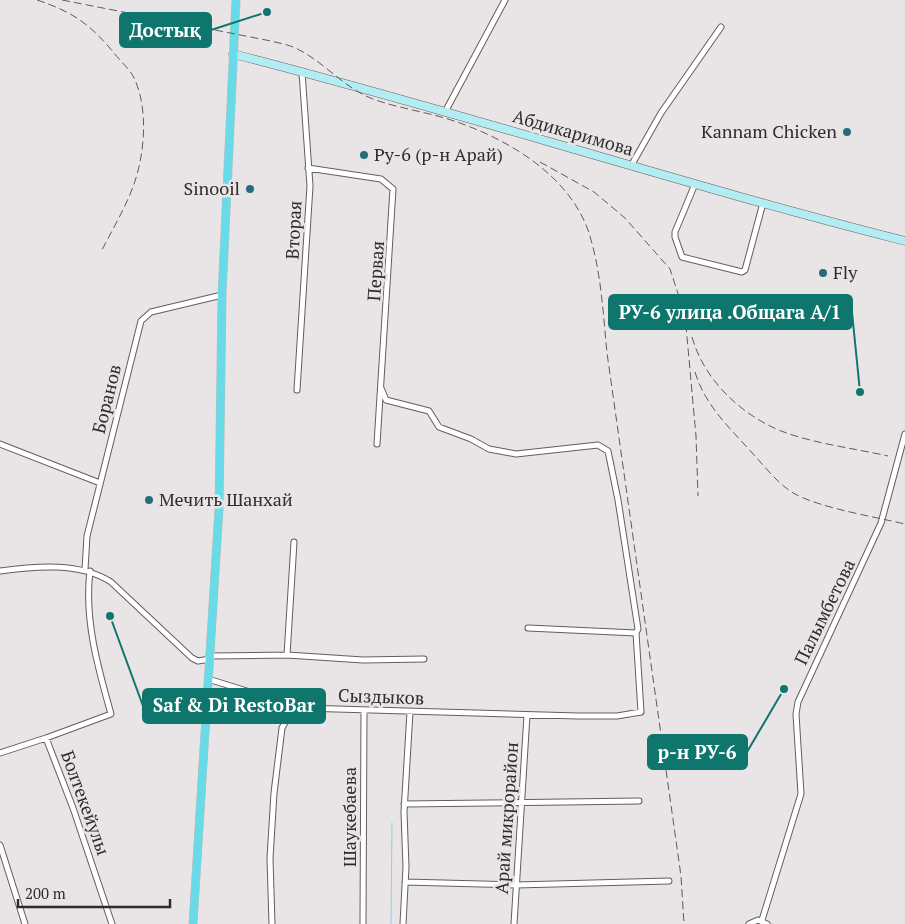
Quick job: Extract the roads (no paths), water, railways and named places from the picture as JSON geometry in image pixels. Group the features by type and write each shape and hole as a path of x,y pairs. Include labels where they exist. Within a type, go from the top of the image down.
{"main road":[{"path":"193,924 219,510 222,295 236,0"},
{"name":"Абдикаримова","path":"233,54 905,241"}],"street":[{"path":"445,112 505,0"},
{"path":"631,166 661,112 721,27"},
{"name":"Вторая","path":"297,390 310,186 302,72"},
{"name":"Первая","path":"308,168 380,179 393,189 377,444"},
{"path":"695,184 674,237 682,256 742,272 745,270 763,203"},
{"name":"Боранов","path":"46,738 111,714 96,664 90,621 87,536 141,321 151,312 222,295"},
{"path":"381,388 386,400 429,410 439,427 471,439 489,449 516,454 598,445 608,451 638,629 636,633 528,628"},
{"name":"Палымбетова","path":"765,922 801,794 796,714 798,702 874,541 881,523 905,434"},
{"path":"0,444 100,483"},
{"path":"287,655 294,542"},
{"path":"0,571 26,567 88,570 111,582 192,658 198,660 287,655 363,660 424,658"},
{"name":"Сыздыков","path":"208,679 302,708 617,716 641,712 636,633"},
{"path":"272,924 270,858 274,793 282,728 294,706"},
{"name":"Шаукебаева","path":"363,924 364,710"},
{"path":"404,924 406,882 404,804 410,712"},
{"name":"Арай микрорайон","path":"514,924 527,715"},
{"name":"Болтекейулы","path":"0,753 46,738 73,808 112,924"},
{"path":"404,804 521,801 639,802"},
{"path":"0,845 25,924"},
{"path":"406,882 516,884 669,881"},
{"path":"748,924 754,920 765,922"}],"waterway":[{"path":"391,924 392,823"}],"railway":[{"path":"37,0 71,14 97,34 128,69 139,92 144,131 138,172 127,201 101,252"},
{"path":"62,0 293,47 304,52 352,88 373,99 457,122 497,139 534,162 551,176 579,210 588,230 599,275 607,353 681,876 684,924"},
{"path":"540,162 594,192 625,218 670,269 685,315 696,436 698,496"},
{"path":"692,337 697,351 712,378 732,400 757,419 783,432 797,436 888,456"},
{"path":"695,372 699,384 712,406 773,476 789,490 819,504 905,524"}],"place":[{"name":"Достық","path":"267,12"},
{"name":"Kannam Chicken","path":"847,132"},
{"name":"Ру-6 (р-н Арай)","path":"364,155"},
{"name":"Sinooil","path":"250,189"},
{"name":"Fly","path":"823,273"},
{"name":"РУ-6 улица .Общага А/1","path":"860,392"},
{"name":"Мечить Шанхай","path":"149,500"},
{"name":"Saf & Di RestoBar","path":"110,616"},
{"name":"р-н РУ-6","path":"784,689"}]}
